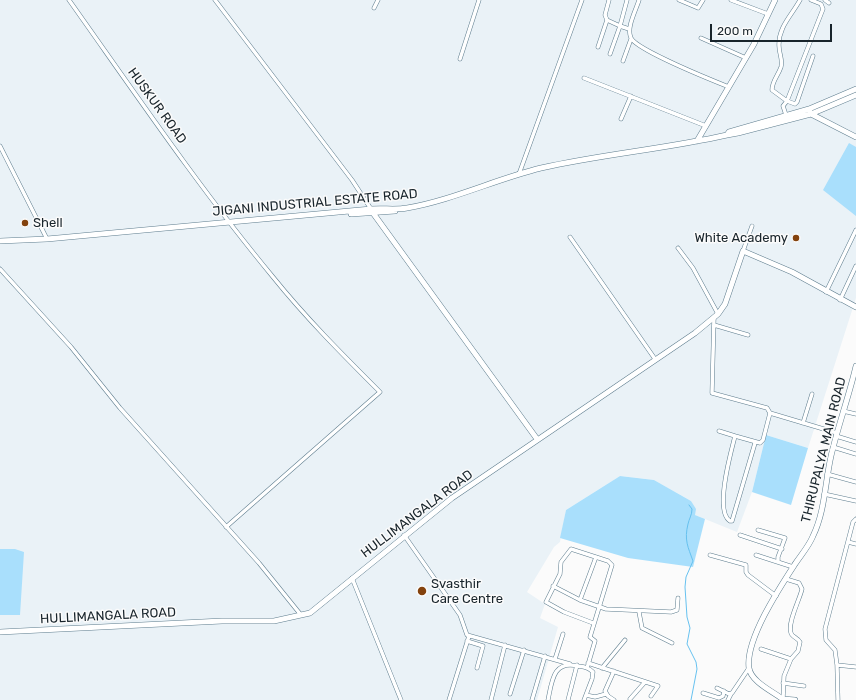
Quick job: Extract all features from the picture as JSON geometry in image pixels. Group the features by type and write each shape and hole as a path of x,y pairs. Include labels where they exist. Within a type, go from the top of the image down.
{"street":[{"name":"HUSKUR ROAD","path":"69,0 157,125 273,278 320,332 380,392 226,527"},
{"path":"215,0 352,180 372,211 538,439"},
{"path":"374,8 378,0"},
{"path":"460,60 479,0"},
{"path":"519,174 581,0"},
{"path":"598,48 607,20 605,15 609,0"},
{"path":"610,54 627,0"},
{"path":"623,61 631,39 630,29 639,0"},
{"path":"679,0 698,8 703,0"},
{"path":"731,0 768,14"},
{"path":"697,141 746,58 775,0"},
{"path":"800,0 794,12 784,23 778,46 782,59 781,67 772,85 772,90 775,94 795,104 813,56"},
{"path":"786,115 783,106 787,101 823,9 821,4 811,0"},
{"path":"825,0 829,3"},
{"path":"607,20 630,29"},
{"path":"701,38 746,58"},
{"path":"631,39 640,46 694,74 729,87"},
{"path":"584,78 706,126"},
{"name":"JIGANI INDUSTRIAL ESTATE ROAD","path":"727,134 729,132 786,115 810,111 856,89"},
{"name":"JIGANI INDUSTRIAL ESTATE ROAD","path":"0,241 47,239 344,212 405,208 439,200 519,174 589,158 738,133 856,95"},
{"path":"621,119 631,96"},
{"path":"810,111 856,137"},
{"path":"0,146 47,239"},
{"name":"HULLIMANGALA ROAD","path":"0,632 222,621 274,621 310,613 404,535 452,498 695,333 716,315 725,304 752,226"},
{"path":"826,292 856,230"},
{"path":"570,237 655,359"},
{"path":"678,248 693,268 716,315 714,325 712,393 767,408 770,413 856,442"},
{"path":"743,251 792,272 840,300 856,307"},
{"path":"840,300 856,266"},
{"path":"0,269 71,347 120,408 302,615"},
{"path":"714,325 748,335"},
{"name":"THIRUPALYA MAIN ROAD","path":"749,668 754,638 776,596 813,537 822,511 827,474 843,411 854,386 856,366"},
{"path":"803,423 812,394"},
{"path":"843,411 856,414"},
{"path":"719,431 755,443 763,440 770,413"},
{"path":"735,436 726,470 723,496 726,518 730,521 732,521 755,443"},
{"path":"833,448 856,454"},
{"path":"827,474 856,482"},
{"path":"824,494 856,501"},
{"path":"838,700 835,650 826,640 825,629 853,522 856,519"},
{"path":"758,530 785,538 778,557 778,562"},
{"path":"404,535 460,615 464,631 469,636 587,668 593,672 593,675 584,700"},
{"path":"740,535 782,549"},
{"path":"848,542 856,544"},
{"path":"587,668 595,641 590,637 593,623 612,565 608,561 574,549 569,550 560,564 560,573 546,600 547,604 593,623"},
{"path":"710,555 746,565 748,575 776,596"},
{"path":"756,555 793,567"},
{"path":"580,600 596,557"},
{"path":"352,578 401,700"},
{"path":"783,700 784,674 791,659 798,651 800,642 791,635 790,630 794,612 802,589 799,583 786,579"},
{"path":"554,586 580,600 598,607 614,610 639,612 677,610 678,598"},
{"path":"639,612 642,628 672,643"},
{"path":"554,659 563,634"},
{"path":"449,700 469,636"},
{"path":"602,668 625,640"},
{"path":"467,641 483,646 477,668"},
{"path":"491,700 505,645"},
{"path":"761,649 791,659"},
{"path":"510,694 524,650"},
{"path":"532,700 545,656"},
{"path":"588,663 658,686 650,696"},
{"path":"548,700 554,675 562,666 570,664"},
{"path":"568,700 577,665"},
{"path":"837,665 856,667"},
{"path":"728,700 749,668"},
{"path":"749,668 752,676 783,700 794,700"},
{"path":"606,694 606,689 614,671"},
{"path":"630,699 645,682"},
{"path":"783,683 804,686"},
{"path":"717,688 731,694"},
{"path":"703,693 712,698 720,698 724,691"},
{"path":"586,695 595,697 606,694"},
{"path":"606,694 614,700"}],"shaded area":[{"path":"0,0 856,0 856,298 808,448 766,435 752,492 737,532 695,515 691,501 654,480 620,476 566,510 560,542 554,547 527,592 545,604 540,618 558,627 537,700 0,700"},
{"path":"849,143 856,147 856,216 823,190"},
{"path":"766,435 808,448 791,505 752,492"},
{"path":"620,476 654,480 691,501 696,509 695,515 705,519 693,567 628,558 560,538 566,510"},
{"path":"0,549 15,549 24,552 20,615 0,615"}],"waterway":[{"path":"689,505 692,511 688,522 687,539 693,561 686,577 685,587 687,617 690,628 687,644 696,662 697,669 691,700"}],"place":[{"name":"Shell","path":"25,223"},
{"name":"White Academy","path":"796,238"},
{"name":"Svasthir Care Centre","path":"422,591"}]}
